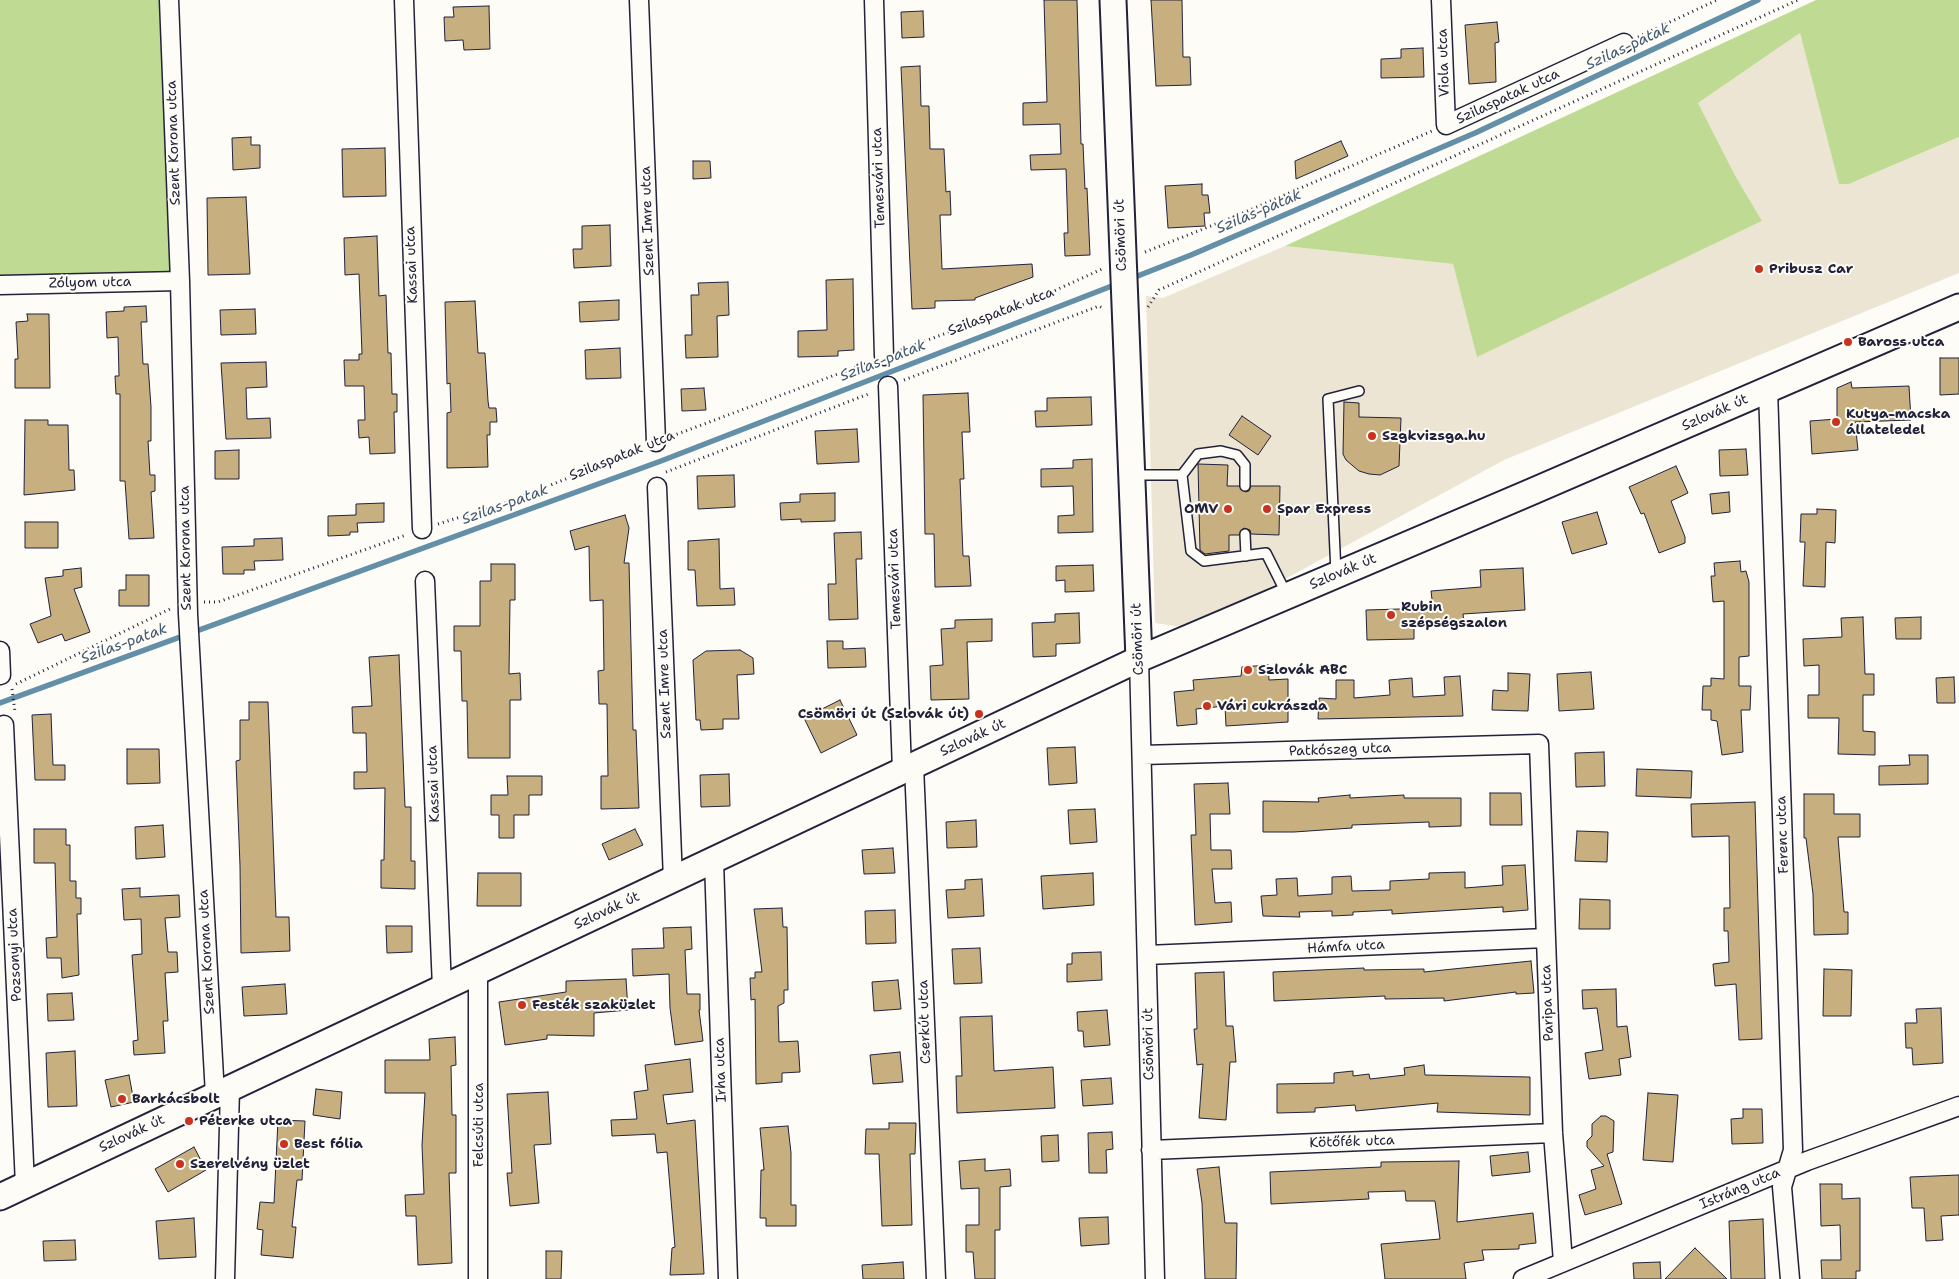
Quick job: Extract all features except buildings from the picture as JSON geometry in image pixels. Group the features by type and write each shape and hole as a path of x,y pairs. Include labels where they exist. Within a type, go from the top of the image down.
{"main road":[{"name":"Csömöri út","path":"1113,0 1114,264 1125,320 1138,659"},
{"name":"Szlovák út","path":"0,1197 1138,659 1959,307"}],"street":[{"name":"Szent Korona utca","path":"169,0 180,280 189,648 223,1091"},
{"name":"Kassai utca","path":"404,0 422,529"},
{"name":"Szent Imre utca","path":"639,0 656,442"},
{"name":"Temesvári utca","path":"874,0 884,356"},
{"name":"Viola utca","path":"1441,0 1446,125"},
{"name":"Szilaspatak utca","path":"1446,125 1624,43"},
{"name":"Zólyom utca","path":"0,285 180,280"},
{"name":"Temesvári utca","path":"888,386 908,769"},
{"name":"Ferenc utca","path":"1768,390 1794,1150 1782,1186 1790,1279"},
{"name":"Szent Imre utca","path":"658,481 673,880"},
{"name":"Kassai utca","path":"425,581 442,988"},
{"path":"0,651 6,683"},
{"name":"Csömöri út","path":"1138,659 1155,1279"},
{"name":"Pozsonyi utca","path":"4,725 25,1185"},
{"name":"Patkószeg utca","path":"1142,755 1539,744"},
{"name":"Paripa utca","path":"1539,744 1553,1133 1563,1262"},
{"name":"Cserkút utca","path":"908,769 936,1279"},
{"name":"Irha utca","path":"714,861 728,1279"},
{"name":"Hámfa utca","path":"1147,955 1546,938"},
{"name":"Felcsúti utca","path":"478,971 478,1279"},
{"path":"223,1091 225,1279"},
{"name":"Istráng utca","path":"1523,1279 1788,1169 1959,1106"},
{"name":"Kötőfék utca","path":"1151,1150 1553,1133"}],"lane":[{"path":"1336,575 1328,399 1359,392"},
{"path":"1245,486 1245,465 1237,455 1221,451 1198,454 1182,475 1191,551 1204,561 1266,553 1287,595"},
{"path":"1132,475 1182,475"},
{"path":"1246,534 1246,556"}],"path":[{"path":"1624,43 1717,0"},
{"path":"658,481 888,386 1099,306 1125,320 1141,317 1159,290 1798,0"},
{"name":"Szilaspatak utca","path":"6,683 188,607 218,602 422,529 512,501 656,442 1032,301 1114,264 1236,216 1446,125"},
{"path":"6,683 16,711"}],"shaded area":[{"path":"1800,33 1840,184 1849,184 1959,137 1959,273 1504,460 1193,629 1155,623 1146,296 1163,298 1285,246 1453,264 1477,356 1762,221 1736,177 1698,103"}],"green space":[{"path":"0,0 169,0 180,281 0,285"},
{"path":"1816,0 1959,0 1959,137 1849,184 1839,184 1800,33 1698,103 1736,177 1762,221 1477,357 1453,264 1285,246"}],"waterway":[{"name":"Szilas-patak","path":"1130,279 1191,255 1475,133 1758,0"},
{"name":"Szilas-patak","path":"0,703 661,461 1117,284"}],"place":[{"name":"Pribusz Car","path":"1759,269"},
{"name":"Baross utca","path":"1848,342"},
{"name":"Kutya-macska állateledel","path":"1836,422"},
{"name":"Szgkvizsga.hu","path":"1372,436"},
{"name":"OMV","path":"1228,509"},
{"name":"Spar Express","path":"1267,509"},
{"name":"Rubin szépségszalon","path":"1391,615"},
{"name":"Szlovák ABC","path":"1248,670"},
{"name":"Vári cukrászda","path":"1207,706"},
{"name":"Csömöri út (Szlovák út)","path":"979,714"},
{"name":"Festék szaküzlet","path":"522,1005"},
{"name":"Barkácsbolt","path":"122,1099"},
{"name":"Péterke utca","path":"189,1121"},
{"name":"Best fólia","path":"284,1144"},
{"name":"Szerelvény üzlet","path":"180,1164"}]}
